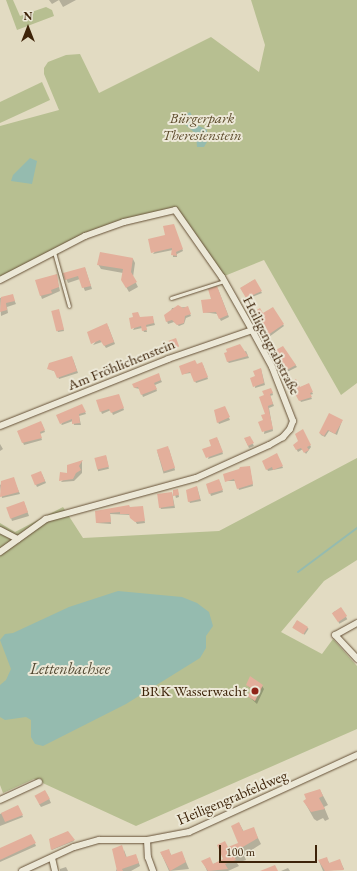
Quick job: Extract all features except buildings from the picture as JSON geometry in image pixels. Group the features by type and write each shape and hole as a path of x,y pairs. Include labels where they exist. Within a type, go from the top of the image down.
{"street":[{"name":"Heiligengrabstraße","path":"0,552 46,519 196,478 284,436 290,429 292,414 272,367 224,281 175,210 124,222 85,236 54,252"},
{"path":"0,280 54,252"},
{"name":"Am Fröhlichenstein","path":"0,426 168,359 252,330"},
{"path":"0,530 18,539"},
{"path":"357,623 334,635 357,659"},
{"name":"Heiligengrabfeldweg","path":"22,871 99,840 147,840 189,832 357,755"},
{"path":"0,800 39,782"},
{"path":"147,840 148,857 153,871"},
{"path":"52,858 55,871"}],"lane":[{"path":"54,252 69,306"},
{"path":"171,298 224,281"}],"green space":[{"path":"6,0 13,0 20,16 46,7 52,10 54,16 17,30"},
{"name":"Bürgerpark Theresienstein","path":"251,0 357,0 357,383 341,395 264,260 222,277 175,210 85,236 0,280 0,126 59,110 44,74 44,68 48,62 66,55 80,54 99,93 211,37 259,72 265,45"},
{"path":"42,82 50,100 0,123 0,102"},
{"path":"357,458 357,560 324,581 281,632 322,654 333,639 357,666 357,729 136,826 34,779 3,793 0,785 0,523 15,532 63,507 83,538 219,531"}],"water":[{"path":"190,112 197,125 207,130 207,142 204,147 197,147 196,134 181,121 182,117"},
{"path":"30,158 37,161 32,184 11,181 13,175"},
{"name":"Lettenbachsee","path":"118,591 182,597 197,603 209,612 213,626 206,636 206,648 200,658 126,704 43,746 35,744 31,737 31,720 26,717 5,720 0,717 0,685 6,680 11,669 0,640 5,634 13,633 69,607"}],"waterway":[{"path":"298,572 357,528"}],"place":[{"name":"BRK Wasserwacht","path":"255,691"}]}
